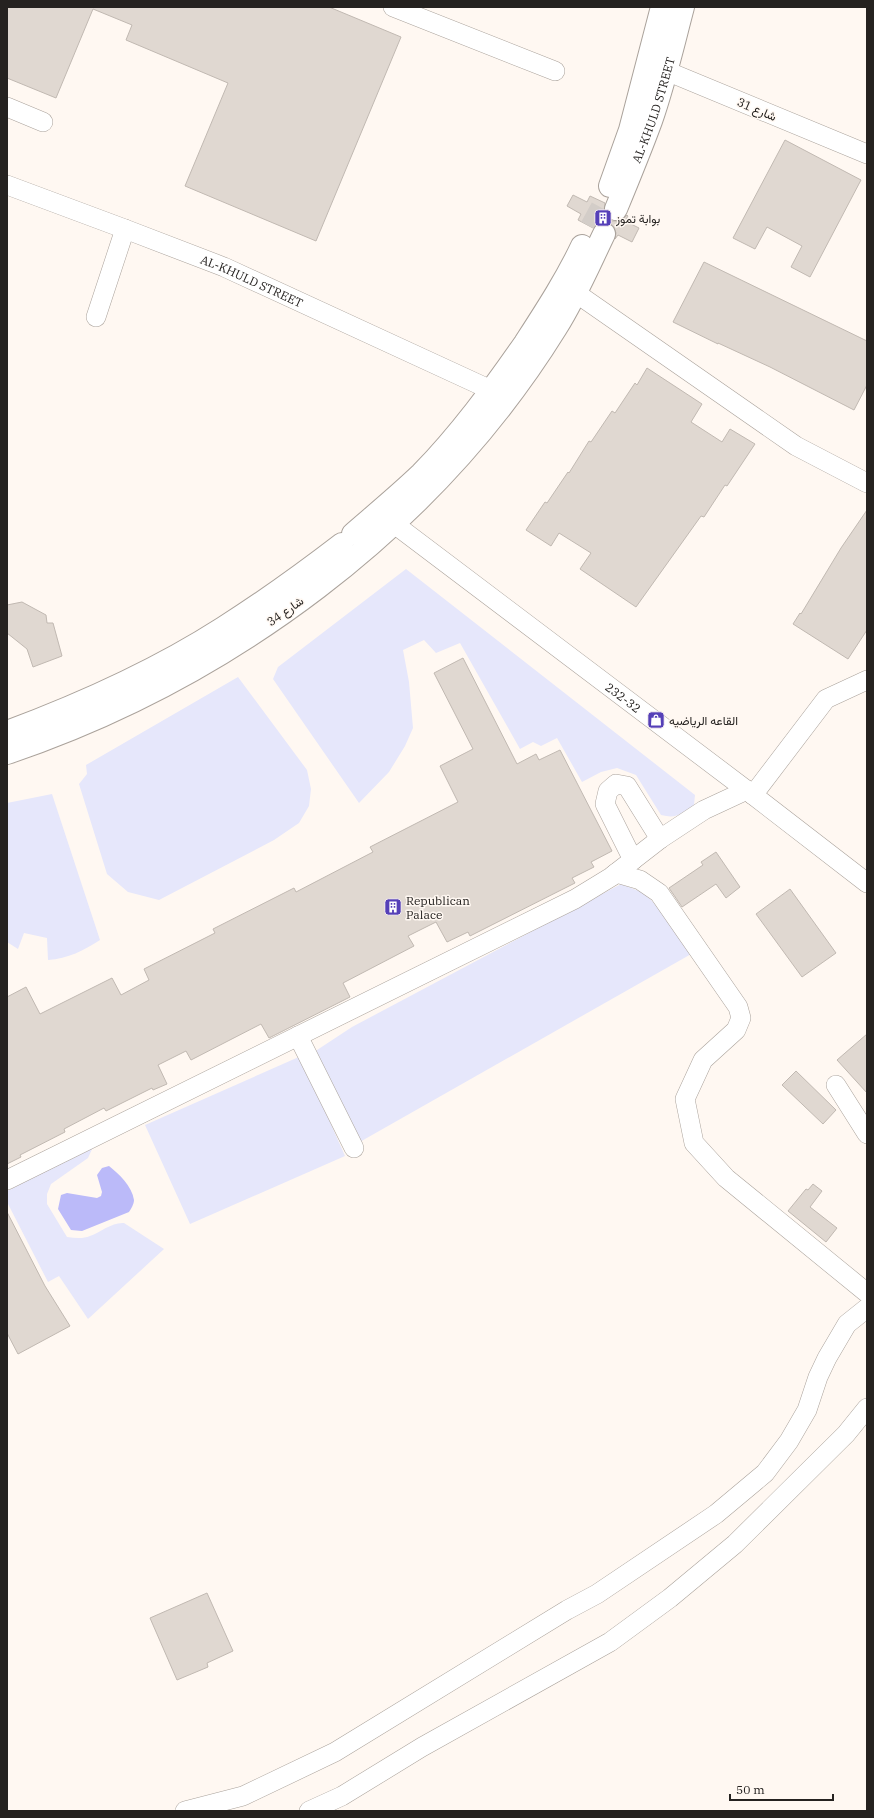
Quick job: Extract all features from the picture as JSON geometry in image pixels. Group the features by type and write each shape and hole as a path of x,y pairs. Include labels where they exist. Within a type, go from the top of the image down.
{"main road":[{"name":"AL-KHULD STREET","path":"657,67 662,7"},
{"name":"AL-KHULD STREET","path":"610,206 630,130 684,7"},
{"path":"500,392 556,328 569,288 597,230"},
{"name":"شارع 34","path":"7,732 91,698 179,654 222,629 263,602 347,539 387,518 455,461 500,392"},
{"name":"شارع 34","path":"7,753 49,738 109,712 182,675 233,645 265,625 312,592 365,551 387,518"}],"street":[{"path":"393,7 555,71"},
{"name":"شارع 31","path":"657,67 867,154"},
{"path":"7,107 43,122"},
{"name":"AL-KHULD STREET","path":"7,186 224,267 500,392"},
{"path":"96,317 125,229"},
{"path":"569,288 796,446 867,483"},
{"name":"232-32","path":"387,518 867,883"},
{"path":"7,1180 575,899 616,873 660,839 704,810 750,793 826,699 867,680"},
{"path":"633,860 605,804 608,791 616,784 627,786 660,839"},
{"path":"616,873 640,880 659,893 738,1007 741,1018 736,1030 703,1060 685,1099 694,1143 726,1178 867,1293"},
{"path":"298,1036 354,1148"},
{"path":"836,1085 867,1134"},
{"path":"184,1811 243,1796 335,1752 568,1610 597,1594 716,1514 765,1473 788,1441 807,1410 818,1377 827,1358 847,1324 867,1308"},
{"path":"309,1811 342,1796 422,1748 610,1642 670,1598 735,1544 846,1434 867,1408"}],"shaded area":[{"path":"406,569 695,795 694,805 679,815 661,815 636,775 617,768 601,772 582,782 557,738 541,746 533,742 520,749 460,643 436,653 424,640 403,650 409,682 413,728 405,746 389,772 359,803 273,679 278,667"},
{"path":"238,677 307,770 311,789 309,806 299,823 274,840 159,900 128,892 107,874 79,784 87,774 86,765"},
{"path":"52,794 100,940 69,956 48,960 47,938 24,933 18,949 7,942 7,803"},
{"path":"621,884 644,893 653,902 693,953 358,1143 314,1052 352,1027"},
{"path":"301,1056 345,1156 190,1224 145,1125"},
{"path":"93,1147 88,1158 51,1184 47,1194 47,1204 67,1237 87,1237 115,1224 124,1223 164,1249 88,1319 59,1276 48,1282 7,1202 7,1191"}],"water":[{"path":"109,1166 121,1177 131,1190 134,1200 131,1209 129,1212 82,1231 71,1230 58,1209 61,1195 67,1193 97,1198 101,1196 102,1192 97,1175 102,1168"}],"building":[{"path":"7,7 329,7 401,37 316,241 185,186 228,83 126,40 132,25 93,9 56,98 7,78"},
{"path":"785,140 861,180 810,277 791,267 802,246 767,227 755,249 733,238"},
{"path":"573,195 587,202 590,196 605,203 604,211 606,217 612,221 623,219 627,215 628,216 625,221 639,228 632,242 618,235 615,239 616,233 614,227 609,223 603,222 597,224 593,228 578,220 581,214 567,206"},
{"path":"704,262 867,341 867,385 854,410 770,367 673,322"},
{"path":"647,368 702,404 691,422 722,442 730,429 755,444 727,486 725,485 704,517 701,516 636,607 580,569 591,553 559,533 551,546 526,530 545,502 547,503 568,472 569,473 589,441 591,442 612,411 615,413 635,383 637,385"},
{"path":"867,510 867,630 848,659 793,624 800,613 801,614 841,548"},
{"path":"22,602 46,615 47,623 53,623 62,656 33,667 27,649 7,633 7,605"},
{"name":"Republican Palace","path":"463,658 517,764 536,754 539,760 560,750 612,851 591,862 594,867 572,878 575,883 470,936 468,932 447,942 436,922 408,936 414,946 343,983 350,997 269,1038 261,1024 191,1060 186,1051 158,1065 167,1084 153,1090 152,1088 106,1111 104,1108 64,1129 65,1132 20,1155 21,1157 7,1164 7,997 26,987 40,1014 112,978 121,995 149,980 144,969 215,933 213,929 294,888 296,892 373,852 370,847 458,802 440,766 473,749 434,673"},
{"path":"716,852 740,887 726,898 716,884 682,907 669,888 703,865 701,862"},
{"path":"790,889 836,953 802,977 756,914"},
{"path":"867,1034 867,1093 837,1060"},
{"path":"796,1071 836,1110 823,1124 782,1085"},
{"path":"813,1184 822,1191 810,1207 837,1228 826,1242 788,1211 806,1189 808,1190"},
{"path":"7,1212 45,1286 70,1326 18,1354 7,1333"},
{"path":"207,1593 233,1651 207,1663 208,1667 177,1680 150,1618"}],"tunnel":[{"path":"591,227 604,203"}],"place":[{"name":"بوابة تموز","path":"603,218"},
{"name":"القاعه الرياضيه","path":"656,720"},
{"name":"Republican Palace","path":"393,907"}]}
